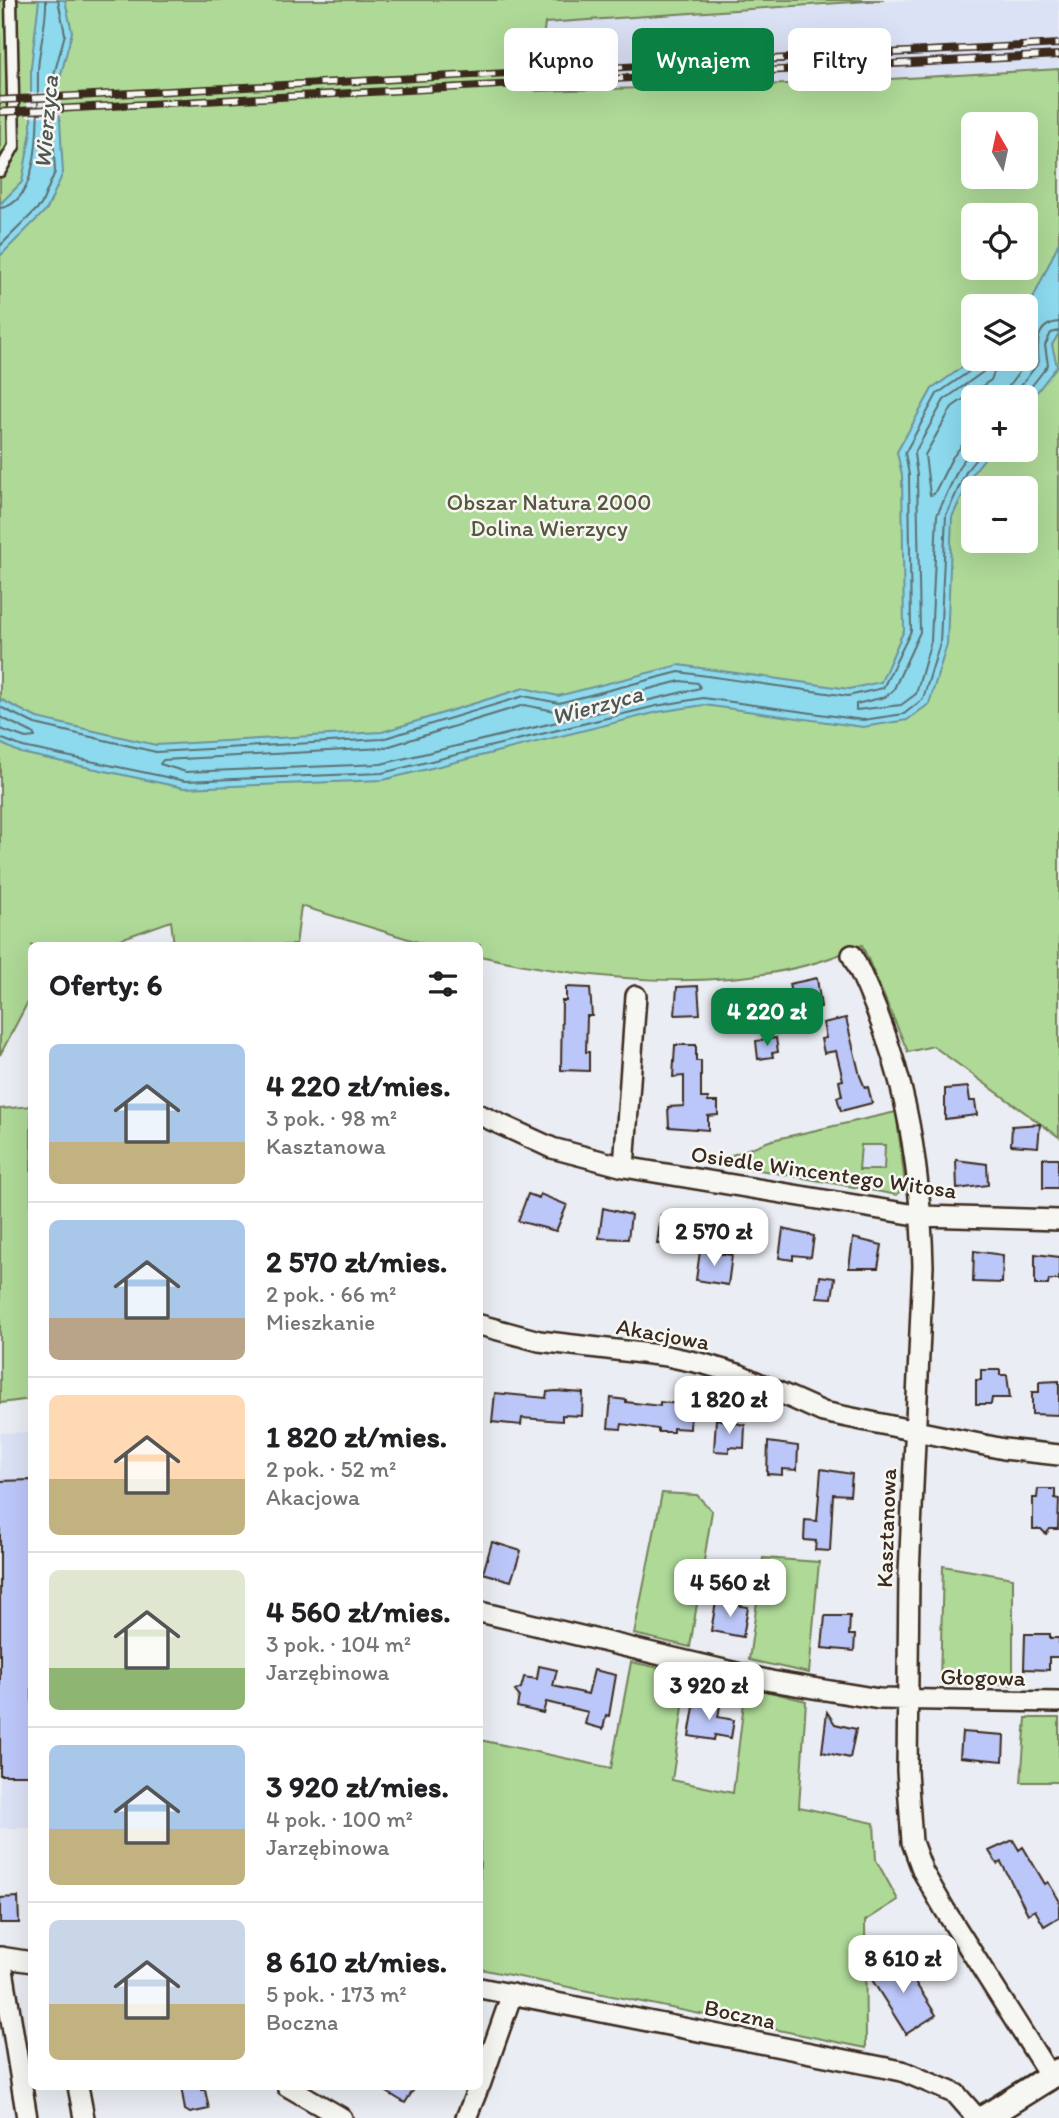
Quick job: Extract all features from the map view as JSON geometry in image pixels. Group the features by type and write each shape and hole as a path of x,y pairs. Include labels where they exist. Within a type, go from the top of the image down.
{"street":[{"name":"Kasztanowa","path":"852,955 875,1001 909,1111 922,1216 923,1266 906,1701 908,1812 912,1842 923,1872 1055,2073"},
{"path":"624,1167 636,996"},
{"name":"Osiedle Wincentego Witosa","path":"483,1116 552,1148 624,1167 922,1216 1059,1220"},
{"name":"Akacjowa","path":"483,1326 539,1341 667,1356 704,1364 738,1374 823,1412 1004,1449 1059,1455"},
{"name":"Głogowa","path":"483,1613 771,1681 906,1701 1059,1702"},
{"path":"27,2118 0,1957 28,1961"},
{"name":"Boczna","path":"483,1989 902,2071 956,2094 977,2118"},
{"path":"483,2074 512,1994"},
{"path":"985,2118 1055,2073"},
{"path":"79,2090 84,2118"},
{"path":"294,2090 342,2118"},
{"path":"466,2118 477,2090"}],"lane":[{"path":"0,171 14,146 12,0"}],"shaded area":[{"path":"911,0 1059,0 1059,79 891,87 891,28 788,28 788,91 819,91 59,129 428,30"},
{"path":"861,1145 885,1145 884,1170 859,1170"},
{"path":"28,1432 28,1828 0,1828 0,1433"}],"green space":[{"name":"Obszar Natura 2000 Dolina Wierzycy","path":"0,0 884,0 545,23 544,28 504,28 504,91 618,91 618,89 632,88 632,91 774,91 774,84 788,84 788,91 891,91 891,79 1059,69 1059,1137 933,1046 908,1052 862,945 819,962 772,973 723,979 623,978 573,973 483,957 483,942 418,942 301,906 296,942 174,942 171,921 112,942 28,942 28,1002 0,1055"},
{"path":"28,1106 28,1399 0,1403 0,1109"},
{"path":"896,1112 905,1183 897,1195 748,1168 724,1158 772,1140","holes":["861,1145 885,1145 884,1170 859,1170"]},
{"path":"662,1493 697,1495 712,1511 690,1647 634,1634"},
{"path":"763,1558 819,1562 809,1673 749,1660"},
{"path":"943,1566 1013,1578 1013,1685 940,1683"},
{"path":"631,1662 688,1674 672,1780 733,1793 746,1686 806,1701 799,1807 874,1823 876,1860 898,1900 865,1921 866,2048 483,1970 483,1741 611,1768"},
{"path":"1026,1718 1059,1718 1059,1782 1021,1782"}],"water":[{"name":"Wierzyca","path":"39,0 65,0 72,32 58,86 63,173 47,209 0,256 0,204 22,182 31,131 31,67"},
{"name":"Wierzyca","path":"1059,242 1059,333 1052,345 1057,366 1038,391 1038,385 961,385 961,462 982,462 972,476 961,476 961,498 952,517 947,644 929,704 907,720 863,727 704,705 658,712 383,780 184,788 21,753 0,743 0,699 37,718 156,745 382,732 524,688 558,696 679,665 849,689 881,682 904,630 902,475 897,452 932,389 961,368 961,371 1038,371 1038,294 1035,294"}],"pier":[{"path":"59,89 61,118 60,115 27,117 27,93 59,92"}],"building":[{"path":"817,978 821,1007 801,1012 797,997 792,998 789,984"},
{"path":"698,986 700,1014 675,1015 677,987"},
{"path":"566,987 590,988 592,1016 587,1016 586,1052 589,1052 589,1071 561,1070 562,1001 566,1001"},
{"path":"846,1018 860,1076 865,1088 868,1087 872,1103 841,1111 837,1097 842,1096 839,1081 843,1080 836,1051 824,1053 821,1039 826,1038 823,1023"},
{"path":"776,1038 778,1052 772,1053 773,1057 758,1059 756,1041"},
{"path":"675,1045 696,1045 696,1061 701,1061 701,1098 708,1098 708,1102 718,1102 718,1115 708,1116 708,1130 669,1127 668,1107 684,1106 684,1076 673,1077"},
{"path":"968,1087 970,1101 975,1101 977,1115 945,1119 945,1089"},
{"path":"1040,1124 1038,1147 1011,1145 1012,1126"},
{"path":"1043,1158 1058,1158 1058,1188 1043,1188"},
{"path":"956,1160 987,1164 988,1185 957,1189"},
{"path":"528,1194 539,1198 540,1194 567,1205 556,1231 518,1221"},
{"path":"603,1208 631,1215 628,1239 599,1238"},
{"path":"661,1215 692,1222 690,1243 657,1244"},
{"path":"723,1224 754,1231 751,1251 735,1249 734,1254 720,1253"},
{"path":"783,1229 814,1236 811,1257 793,1255 793,1260 779,1258"},
{"path":"853,1238 882,1245 878,1268 849,1268"},
{"path":"700,1251 732,1255 728,1285 696,1280"},
{"path":"974,1251 1003,1255 1002,1283 973,1282"},
{"path":"1035,1254 1059,1257 1059,1280 1049,1280 1048,1285 1035,1285"},
{"path":"820,1276 835,1278 832,1298 817,1297"},
{"path":"981,1370 1000,1370 1000,1375 1007,1375 1010,1398 992,1398 991,1404 976,1404 976,1380 981,1380"},
{"path":"1059,1381 1059,1415 1032,1414 1032,1392 1039,1392 1039,1382"},
{"path":"547,1392 583,1393 582,1416 562,1415 562,1421 522,1418 521,1425 492,1422 495,1393 546,1398"},
{"path":"611,1398 660,1406 660,1402 691,1407 690,1429 673,1428 673,1432 658,1432 658,1429 622,1424 621,1429 608,1428"},
{"path":"716,1419 745,1425 744,1448 729,1447 729,1452 714,1451"},
{"path":"768,1442 798,1446 797,1470 782,1469 782,1475 767,1474"},
{"path":"821,1469 852,1474 850,1495 833,1494 830,1551 815,1550 816,1541 804,1540 805,1520 817,1521"},
{"path":"28,1480 28,1775 0,1775 0,1481"},
{"path":"1038,1489 1055,1489 1055,1498 1059,1499 1058,1529 1050,1529 1046,1534 1041,1529 1033,1529 1033,1498 1037,1498"},
{"path":"492,1542 521,1551 511,1581 483,1573"},
{"path":"716,1602 748,1607 743,1637 711,1631"},
{"path":"825,1616 850,1616 849,1635 855,1635 854,1651 822,1648"},
{"path":"1025,1634 1050,1634 1050,1638 1059,1638 1059,1657 1049,1657 1049,1670 1024,1669"},
{"path":"539,1666 557,1670 553,1686 588,1694 594,1670 616,1675 609,1716 606,1715 603,1729 585,1724 588,1712 546,1702 543,1713 517,1707 519,1696 515,1691 521,1688 524,1677 537,1679"},
{"path":"695,1701 720,1706 718,1717 734,1720 731,1738 715,1735 714,1740 689,1736"},
{"path":"827,1712 835,1724 856,1729 850,1758 822,1752"},
{"path":"962,1732 1004,1735 1003,1761 960,1757"},
{"path":"1013,1840 1019,1850 1023,1847 1045,1884 1048,1882 1059,1900 1059,1917 1044,1926 1035,1910 1028,1914 1001,1862 997,1864 989,1851"},
{"path":"18,1897 19,1923 0,1923 0,1898"},
{"path":"899,1957 936,2015 906,2034 869,1975"},
{"path":"182,2090 205,2090 209,2109 190,2113 185,2110"},
{"path":"384,2090 413,2090 405,2103"}],"railway":[{"path":"0,100 1059,44"},
{"path":"0,112 1059,55"}]}
